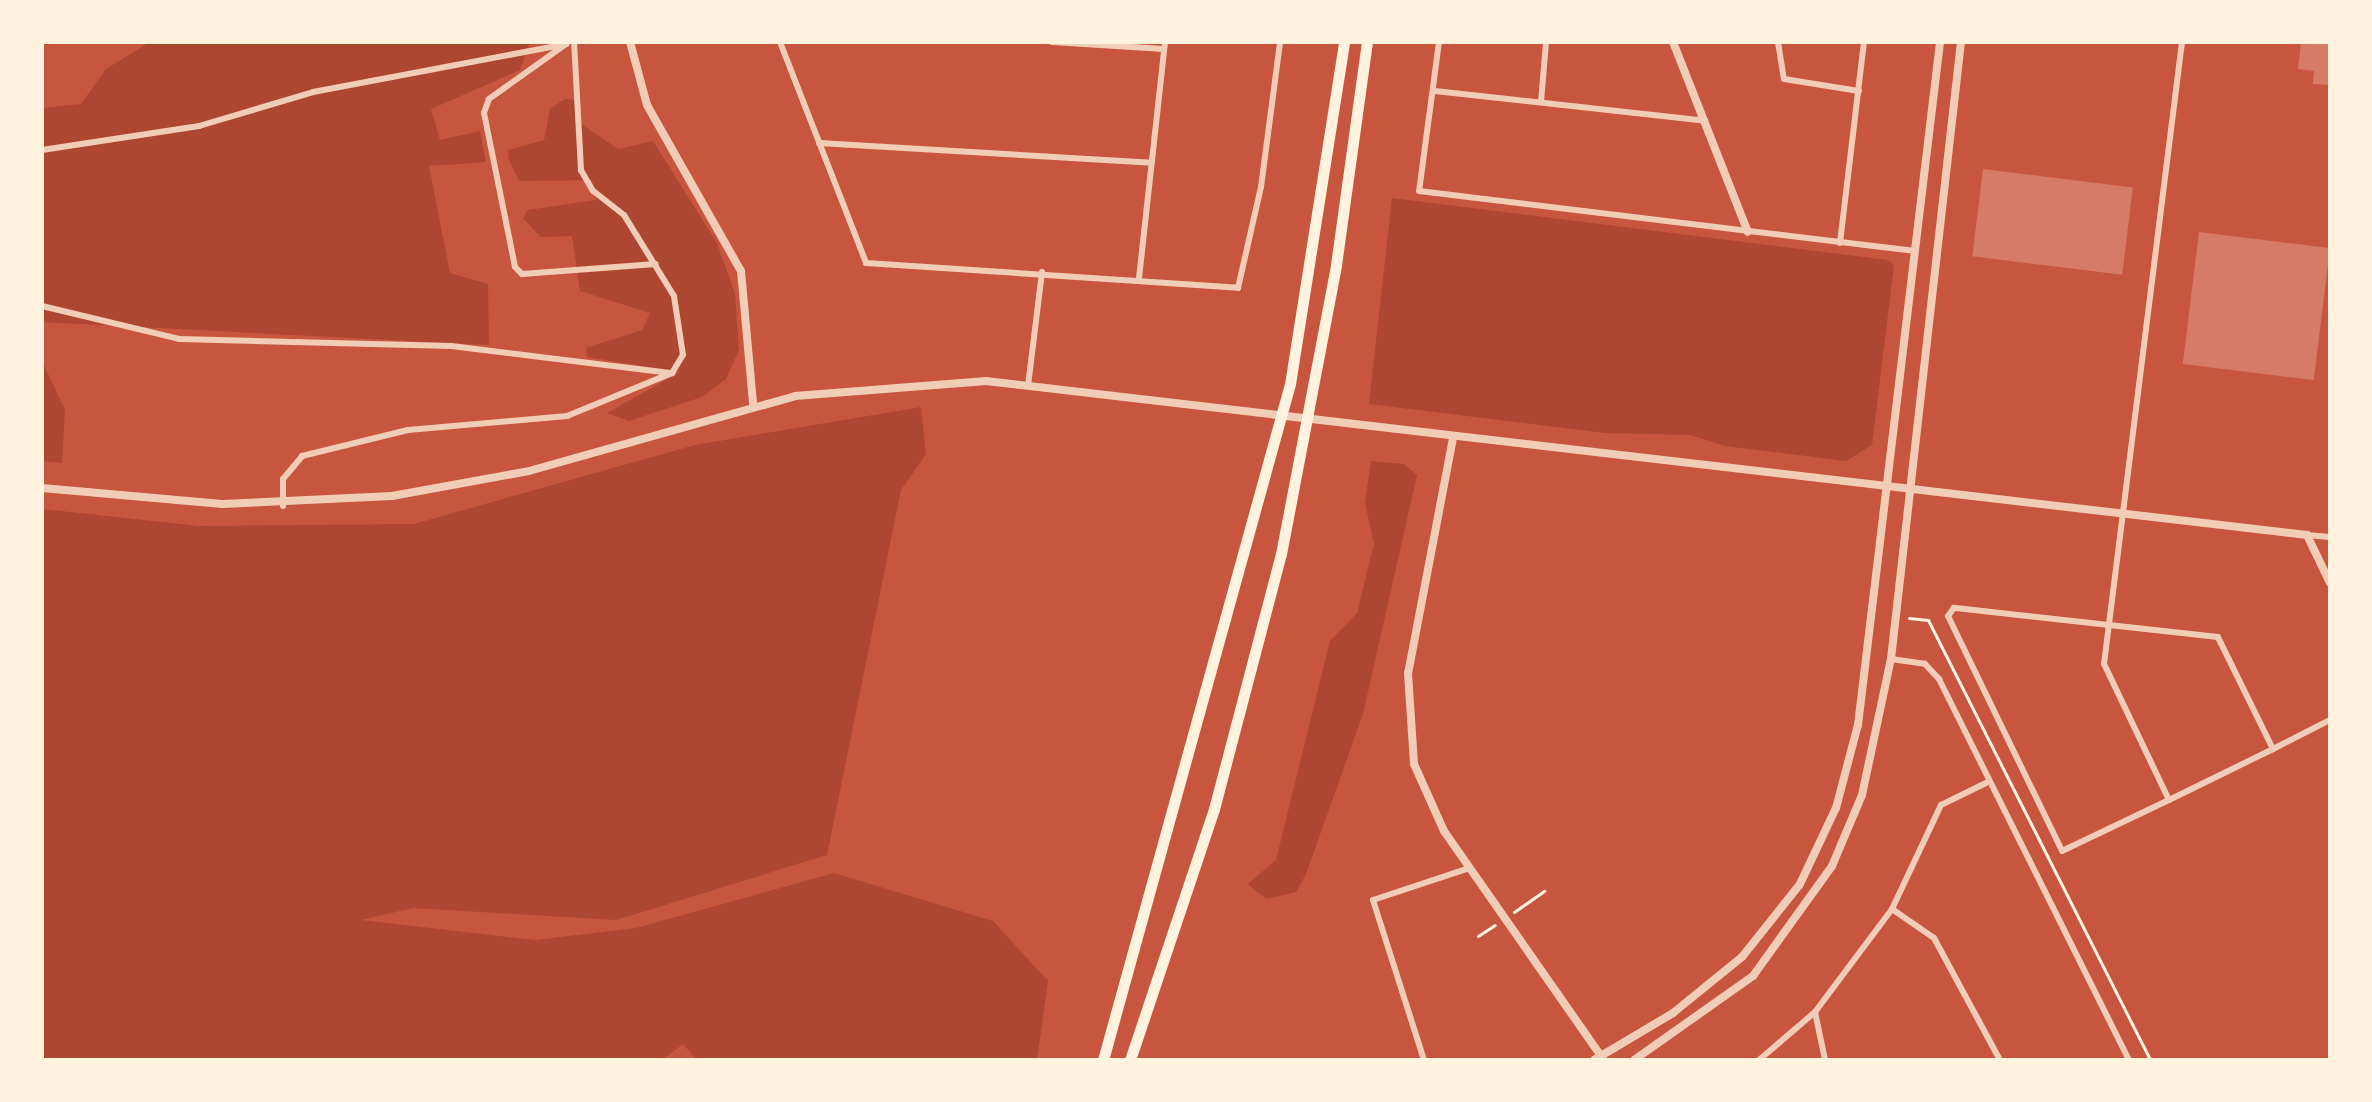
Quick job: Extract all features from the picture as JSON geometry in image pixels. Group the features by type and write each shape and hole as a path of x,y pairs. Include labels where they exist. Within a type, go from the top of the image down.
{"highway":[{"path":"1103,1060 1290,384 1344,42"},
{"path":"1130,1060 1214,809 1281,554 1336,265 1367,42"}],"street":[{"path":"630,42 647,105 741,271 753,404"},
{"path":"780,42 866,263 1139,278 1238,288 1261,187 1280,42"},
{"path":"1052,42 1165,46 1139,278"},
{"path":"1439,42 1435,91 1419,191 1915,251"},
{"path":"1541,102 1546,42"},
{"path":"1673,42 1748,232"},
{"path":"1778,42 1784,79 1859,91"},
{"path":"1840,243 1864,42"},
{"path":"1453,438 1406,705 1427,802 1600,1059 1742,957 1818,851 1858,725 1940,42"},
{"path":"1634,1060 1753,976 1802,915 1862,795 1891,659 1961,42"},
{"path":"2169,800 2104,664 2182,42"},
{"path":"283,506 283,479 302,456 408,430 567,416 672,373 683,355 682,324 656,264 581,170 569,43"},
{"path":"42,150 199,126 313,92 569,43"},
{"path":"569,43 489,99 484,113 515,267 522,274 656,264"},
{"path":"1435,91 1706,121"},
{"path":"819,143 1151,163"},
{"path":"1028,386 1042,272"},
{"path":"42,306 179,339 451,346 672,373"},
{"path":"42,488 283,506 491,480 753,404 932,381 1028,386 1453,438 2330,537"},
{"path":"2307,535 2330,583"},
{"path":"2273,749 2218,637 1954,608 1948,616 2062,851 2169,800 2273,749 2330,720"},
{"path":"1891,659 1925,664 1939,679 1986,783 2129,1060"},
{"path":"1759,1060 1815,1012 1892,909 1941,805 1986,783"},
{"path":"1424,1060 1373,900 1470,868"},
{"path":"1892,909 1934,938 2000,1060"},
{"path":"1815,1012 1825,1060"}],"path":[{"path":"1909,618 1928,620 2150,1060"}],"shaded area":[{"path":"150,42 530,42 520,70 431,109 440,140 480,131 486,162 429,166 450,273 488,284 489,345 42,322 42,108 81,104 106,69"},
{"path":"565,99 575,100 577,121 618,149 653,141 717,243 735,294 739,350 726,379 702,397 629,421 607,413 680,372 587,357 586,348 642,330 650,313 580,291 572,236 541,237 523,218 528,210 596,200 592,180 519,181 509,160 508,150 544,140 550,109"},
{"path":"1392,198 1888,260 1894,265 1872,445 1846,461 1725,446 1690,435 1605,433 1369,404"},
{"path":"42,361 65,410 62,463 42,461"},
{"path":"921,407 926,454 901,490 827,855 616,920 413,908 361,920 535,940 636,928 834,873 993,921 1048,981 1037,1060 697,1060 683,1044 662,1060 42,1060 42,509 199,526 414,524 695,445"},
{"path":"1371,461 1404,464 1417,475 1363,714 1306,874 1296,892 1266,899 1248,884 1276,860 1330,641 1357,613 1374,544 1365,503"}],"building":[{"path":"2301,42 2330,42 2330,85 2313,84 2314,71 2298,69"},
{"path":"1983,169 2133,187 2122,275 1972,256"},
{"path":"2199,232 2330,248 2314,380 2183,364"}]}
